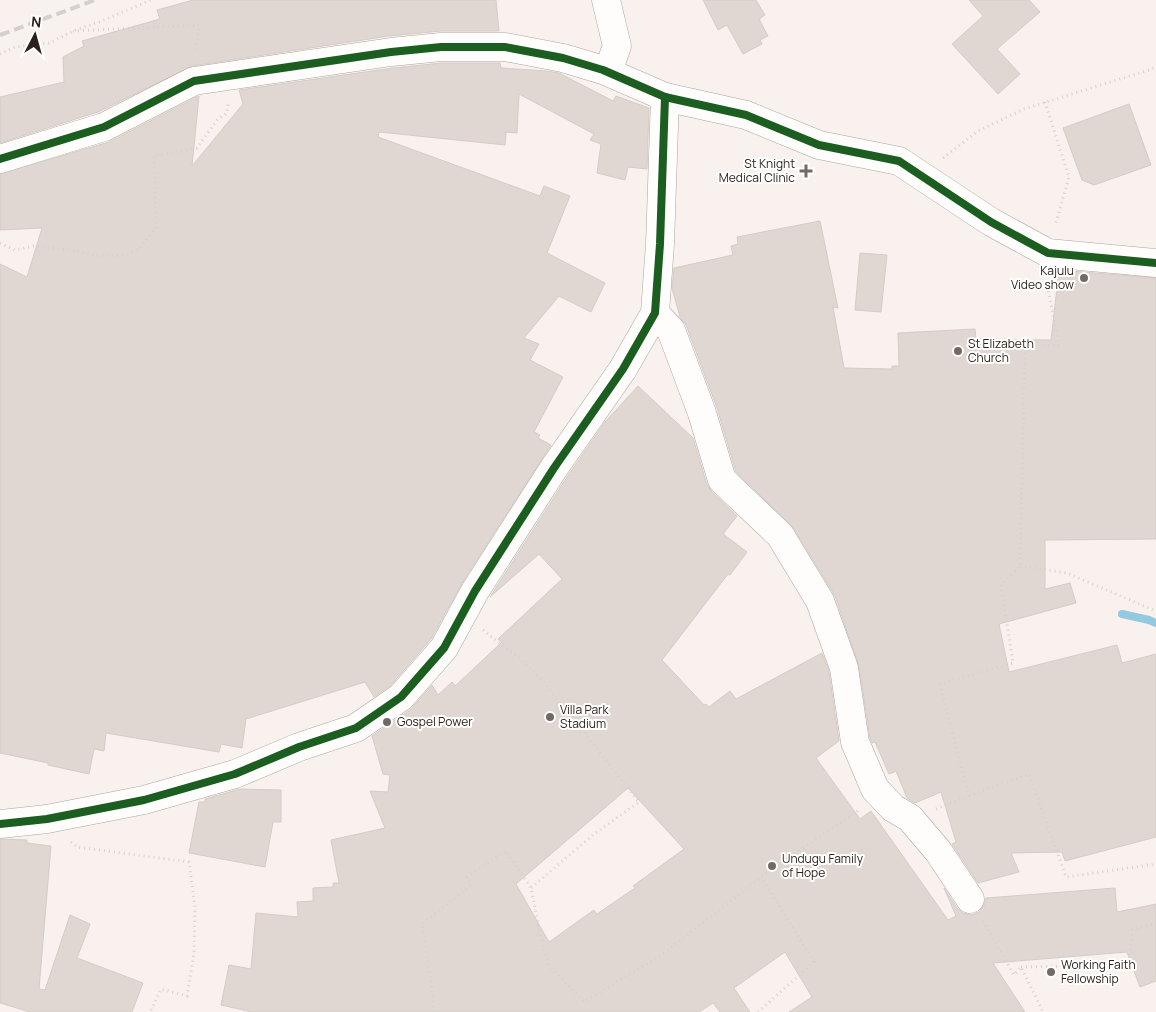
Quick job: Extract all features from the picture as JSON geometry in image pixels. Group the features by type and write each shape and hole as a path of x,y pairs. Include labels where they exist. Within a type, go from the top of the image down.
{"street":[{"path":"606,0 617,46 608,71"},
{"path":"0,159 104,127 194,81 391,52 450,47 505,47 563,58 608,71 665,97 746,115 819,144 899,161 991,222 1048,253 1156,263"},
{"path":"0,824 47,819 144,800 235,774 299,747 356,728 401,697 444,648 462,614 554,468 623,369 655,313 660,244 665,97"},
{"path":"655,313 670,330 702,413 722,480 780,535 820,601 844,668 854,742 875,789 886,801 910,818 938,851 970,899"}],"path":[{"path":"0,54 15,47 50,43 73,31 151,0"},
{"path":"73,31 199,25 194,81"},
{"path":"921,176 978,131 1024,109 1152,69 1156,66"},
{"path":"0,243 15,250 34,246 76,251 98,256 127,255 140,248 156,228 154,156 197,148 217,120 227,112 231,76"},
{"path":"969,796 940,684 1013,663 1001,585 1020,566 1025,348 1059,346 1045,275 1048,253 1069,177 1045,102"},
{"path":"1020,566 1067,573 1156,611"},
{"path":"462,614 520,659 543,680 638,802 592,836 531,888"},
{"path":"910,818 1029,774 1066,877 1156,864"},
{"path":"433,1012 432,990 422,924 471,885 467,877 506,851 531,888 541,938 549,965 584,1002 663,954 761,877 857,810 886,801"},
{"path":"47,819 77,847 189,862 194,907 194,953 187,996 161,989 150,1012"},
{"path":"758,1012 814,962 761,877"},
{"path":"970,899 1014,975 1022,967 1080,966 1129,962 1132,930 1156,923"},
{"path":"1022,967 1043,1012"}],"building":[{"path":"193,0 496,0 499,31 441,31 389,36 192,66 98,112 0,143 0,97 64,82 63,57 84,46 82,41 160,19 157,10"},
{"path":"703,0 756,0 765,15 759,19 768,36 760,40 762,44 743,54 727,25 718,30"},
{"path":"969,0 1029,0 1040,12 997,49 1020,74 998,94 952,44 983,16"},
{"path":"442,63 500,63 501,68 559,73 613,101 616,96 649,108 647,169 628,167 625,180 597,173 601,144 590,140 594,134 519,94 517,133 506,132 505,145 379,132 378,137 540,196 544,186 570,196 547,253 605,283 591,312 559,296 524,338 539,344 530,360 563,377 534,432 540,435 538,438 551,445 462,583 431,639 391,685 374,697 365,682 246,719 242,748 221,744 219,752 106,733 104,751 94,749 89,774 0,753 0,264 27,277 42,228 0,230 0,174 109,142 199,96 192,166 243,104 239,90 393,68"},
{"path":"1129,104 1151,165 1094,185 1082,180 1063,128"},
{"path":"820,221 838,308 833,307 844,368 892,369 892,366 899,366 898,333 975,329 976,339 1051,340 1059,270 1156,278 1156,539 1045,540 1045,589 1070,583 1076,603 999,624 1009,672 1117,645 1122,663 1156,654 1156,837 1065,861 1062,852 1011,853 1019,872 978,883 952,844 956,842 941,792 915,803 907,798 896,771 889,774 875,742 872,743 859,666 835,596 793,527 736,472 717,408 686,325 680,317 672,288 674,268 733,255 731,246 738,244 737,237"},
{"path":"860,253 887,255 881,312 855,310"},
{"path":"638,386 693,438 707,485 737,516 723,534 747,552 662,660 704,705 706,704 709,707 730,691 736,699 822,653 829,672 839,741 816,758 860,819 871,811 948,920 956,916 944,888 957,908 963,913 971,915 979,912 986,898 1115,888 1117,912 1156,904 1156,981 1140,987 1127,952 993,963 1025,1012 789,1012 812,997 785,952 734,988 750,1012 720,1012 713,1003 699,1012 252,1012 221,1005 229,965 251,969 256,913 298,917 297,902 313,901 313,888 333,887 333,883 339,883 331,840 385,828 370,791 388,792 390,775 383,774 372,736 410,710 432,685 438,695 452,682 455,686 502,642 498,639 562,579 539,554 490,597 567,477 605,422","holes":["628,788 684,849 633,886 635,888 597,914 594,910 549,942 516,884"]},
{"path":"240,789 281,790 281,822 273,822 265,867 189,853 199,802 205,802 205,799"},
{"path":"0,839 27,840 27,843 51,846 39,989 45,990 70,915 90,924 77,958 143,983 132,1012 30,1012 0,1003"}],"waterway":[{"path":"1122,614 1156,623"}],"railway":[{"path":"0,35 95,0"}],"cycle path":[{"path":"0,159 104,127 194,81 391,52 441,47 505,47 563,58 603,70 665,97 746,115 819,145 899,161 991,222 1048,253 1156,263"},
{"path":"0,824 47,819 144,800 235,774 299,747 356,728 401,697 444,648 475,591 554,468 623,369 655,313 660,244 665,97"}],"place":[{"name":"St Knight Medical Clinic","path":"806,171"},
{"name":"Kajulu Video show","path":"1084,278"},
{"name":"St Elizabeth Church","path":"958,351"},
{"name":"Villa Park Stadium","path":"550,717"},
{"name":"Gospel Power","path":"387,722"},
{"name":"Undugu Family of Hope","path":"772,866"},
{"name":"Working Faith Fellowship","path":"1051,972"}]}
